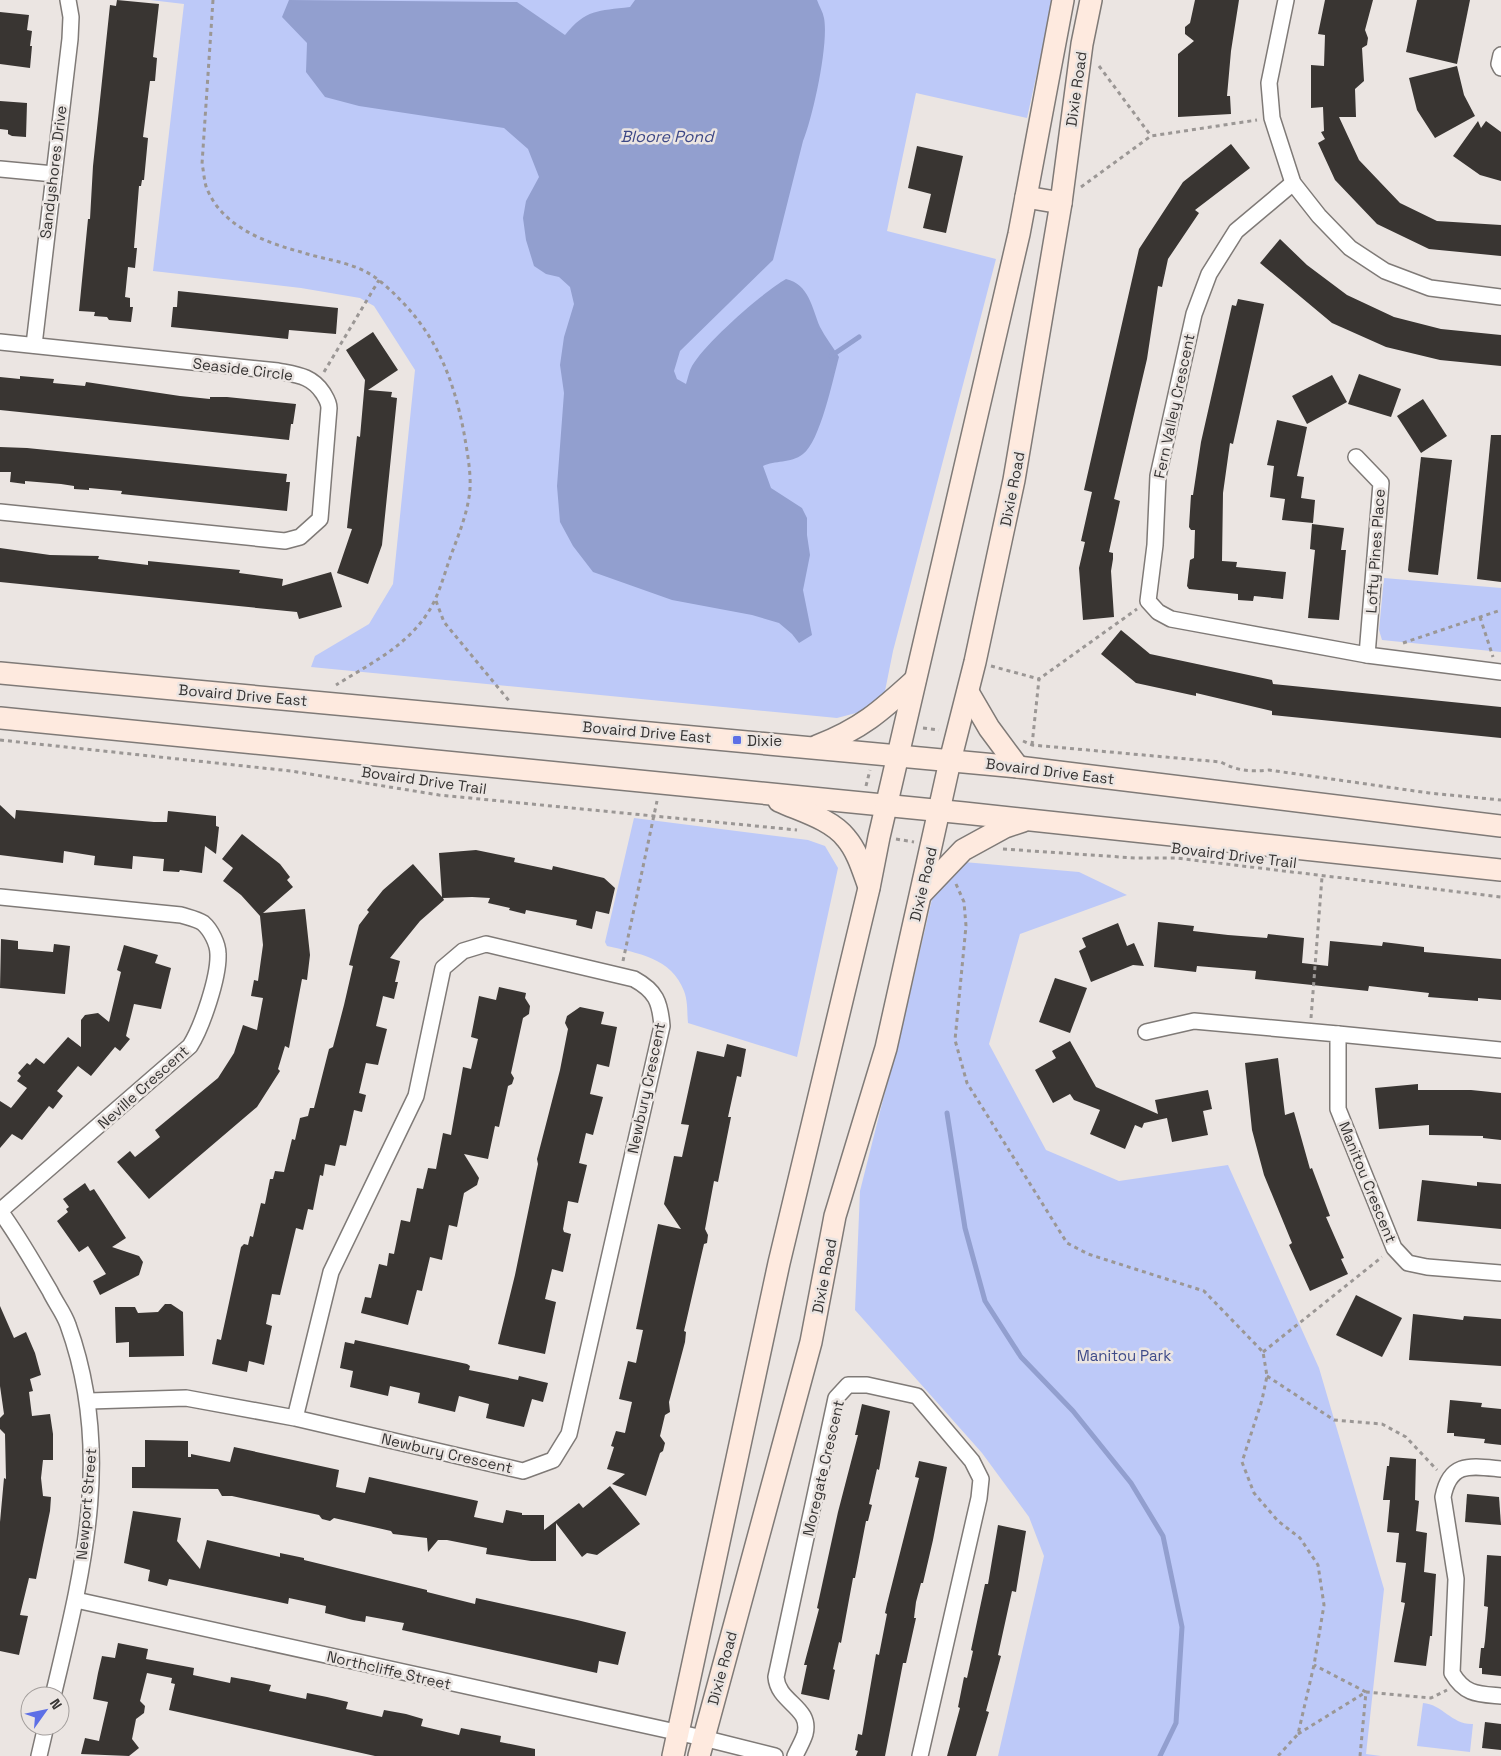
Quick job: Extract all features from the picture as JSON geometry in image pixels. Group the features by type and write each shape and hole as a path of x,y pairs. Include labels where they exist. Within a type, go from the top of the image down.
{"main road":[{"name":"Dixie Road","path":"673,1756 779,1263 869,888 886,806 906,726 1026,197 1063,0"},
{"name":"Dixie Road","path":"701,1747 811,1342 835,1216 886,1048 950,761 975,662 1014,480 1061,203 1082,44 1091,0"},
{"path":"1026,197 1061,203"},
{"name":"Bovaird Drive East","path":"0,673 1018,767 1501,826"},
{"path":"812,748 839,737 875,717 915,680"},
{"path":"968,692 989,728 1018,767"},
{"path":"0,718 862,803 1501,870"},
{"path":"765,794 826,822 846,837 855,852 869,888"},
{"path":"921,894 963,850 1005,827 1027,820"}],"street":[{"name":"Sandyshores Drive","path":"34,345 50,192 54,174 70,39 71,17 68,0"},
{"path":"1286,0 1269,83 1272,118 1293,183 1319,216 1350,248 1385,271 1430,288 1501,297"},
{"path":"1501,55 1499,64 1501,68"},
{"path":"0,169 54,174"},
{"name":"Fern Valley Crescent","path":"1148,601 1155,545 1158,476 1194,314 1210,274 1236,231 1293,183"},
{"name":"Seaside Circle","path":"0,342 69,348 110,355 278,371 304,377 317,384"},
{"path":"0,512 285,541 300,537 320,519 321,512 329,403 317,384"},
{"name":"Lofty Pines Place","path":"1356,457 1381,482 1366,654"},
{"path":"1148,601 1158,612 1171,619 1366,654 1500,671"},
{"name":"Neville Crescent","path":"0,897 181,915 202,923 213,936 218,952 217,967 200,1031 190,1046 0,1211"},
{"name":"Newbury Crescent","path":"88,1401 186,1398 295,1418 523,1471 553,1460 569,1434 662,1026 660,1006 648,987 634,979 486,944 463,951 442,968 416,1096 331,1272 295,1418"},
{"path":"1146,1032 1194,1021 1501,1050"},
{"name":"Manitou Crescent","path":"1338,1034 1338,1109 1394,1248 1408,1262 1427,1266 1501,1273"},
{"name":"Newport Street","path":"0,1211 19,1237 67,1323 88,1401 93,1462 88,1525 76,1600 55,1686"},
{"name":"Moregate Crescent","path":"795,1756 806,1733 805,1717 777,1687 778,1670 836,1398 848,1385 867,1385 917,1396 972,1461 981,1479 979,1498 920,1756"},
{"path":"1501,1469 1470,1466 1460,1468 1450,1476 1443,1497 1456,1579 1452,1673 1458,1684 1467,1691 1501,1696"},
{"name":"Northcliffe Street","path":"76,1600 678,1734 701,1747"},
{"path":"39,1756 44,1736"},
{"path":"701,1747 775,1756"}],"path":[{"path":"213,0 202,164 207,188 219,211 238,228 301,253 328,257 363,270 379,280 420,321 439,350 458,398 468,457 470,489 465,518 436,600 424,618 403,641 334,686 322,702"},
{"path":"1082,44 1150,136"},
{"path":"1061,203 1150,136 1272,118"},
{"path":"317,384 379,280"},
{"path":"436,600 444,622 506,695 513,707"},
{"path":"1032,745 1039,679 1148,601"},
{"path":"1402,643 1501,610"},
{"path":"1480,617 1500,671"},
{"path":"975,662 1039,679"},
{"path":"906,726 957,733"},
{"path":"1018,739 1032,745 1221,762 1232,768 1252,772 1269,770 1429,793 1501,800"},
{"name":"Bovaird Drive Trail","path":"0,740 292,771 440,795 801,830"},
{"path":"862,803 874,754"},
{"path":"620,977 660,784"},
{"path":"879,837 932,844"},
{"name":"Bovaird Drive Trail","path":"1001,849 1135,858 1176,858 1501,897"},
{"path":"1310,1031 1322,877"},
{"path":"956,884 964,902 966,926 955,1040 967,1083 1067,1243 1088,1254 1204,1291 1263,1352 1267,1376 1262,1400 1242,1462 1254,1493 1278,1521 1300,1538 1318,1565 1324,1605 1314,1665 1298,1734"},
{"path":"1263,1352 1394,1248"},
{"path":"1267,1376 1334,1420 1382,1424 1406,1437 1435,1469 1450,1476"},
{"path":"1314,1665 1366,1692 1431,1698 1458,1684"},
{"path":"1278,1756 1298,1734 1366,1692"},
{"path":"1360,1756 1366,1692"}],"green space":[{"path":"150,0 1053,0 1027,118 916,93 887,231 996,259 893,651 881,711 875,708 837,718 311,667 315,656 369,624 393,584 415,370 374,306 360,298 301,288 153,271 184,4"},
{"path":"1384,578 1501,588 1501,652 1382,640 1379,630"},
{"path":"634,818 808,840 825,846 838,868 797,1057 688,1023 684,991 671,971 652,959 630,951 607,946 605,942"},
{"name":"Manitou Park","path":"941,860 1079,872 1127,895 1020,934 989,1044 1046,1150 1119,1181 1228,1165 1319,1368 1384,1589 1366,1754 1381,1756 998,1756 1044,1556 1029,1517 982,1453 855,1310 860,1191 913,981"},
{"path":"1423,1703 1436,1707 1459,1721 1473,1724 1470,1752 1417,1746"}],"water":[{"name":"Bloore Pond","path":"289,0 517,2 565,35 586,16 601,11 630,7 635,0 817,0 823,16 825,29 819,80 773,260 680,351 674,371 677,379 686,384 692,366 721,332 750,306 786,279 794,282 805,291 820,327 839,357 820,424 809,447 798,457 763,466 771,488 802,508 807,518 810,555 803,590 812,635 799,643 779,623 752,615 672,600 593,572 573,546 560,522 557,486 564,393 560,365 564,337 574,304 570,287 559,277 546,274 534,266 526,240 523,218 526,201 539,177 528,149 504,128 359,106 325,97 306,72 307,43 282,17"}],"building":[{"path":"117,0 159,4 153,57 157,58 155,81 150,81 143,137 148,138 144,180 142,180 141,186 139,186 134,248 137,248 135,268 128,267 125,297 130,298 130,307 133,307 131,322 109,320 107,317 94,316 95,312 79,311 88,219 90,219 93,166 110,5 116,6"},
{"path":"1195,0 1239,0 1231,51 1227,96 1230,96 1231,114 1178,117 1178,54 1194,41 1185,34 1185,27 1190,23"},
{"path":"1325,0 1373,0 1365,30 1368,38 1367,45 1362,48 1364,81 1355,89 1356,117 1339,117 1359,160 1400,203 1437,221 1501,225 1501,256 1429,249 1377,224 1335,180 1318,143 1325,139 1321,132 1324,131 1323,107 1311,108 1311,65 1324,66 1325,35 1318,34"},
{"path":"1417,0 1470,0 1457,64 1406,52"},
{"path":"0,12 29,15 27,30 32,31 30,68 0,64"},
{"path":"1457,66 1464,95 1475,116 1435,138 1417,110 1409,78"},
{"path":"0,101 27,103 26,137 12,136 8,134 8,130 0,129"},
{"path":"1478,121 1481,128 1486,121 1501,132 1501,181 1480,175 1453,156"},
{"path":"1231,144 1250,168 1195,210 1199,213 1168,259 1162,287 1158,286 1147,359 1114,499 1120,501 1109,552 1113,553 1111,571 1114,617 1083,620 1079,568 1085,542 1081,541 1092,492 1084,490 1139,249 1183,182"},
{"path":"917,146 963,156 946,233 923,228 931,194 908,188"},
{"path":"1280,239 1307,265 1347,295 1394,317 1441,329 1501,335 1501,366 1440,360 1386,347 1332,323 1260,263"},
{"path":"178,291 338,308 336,334 289,330 288,339 171,327 173,307 177,307"},
{"path":"1238,299 1264,304 1233,444 1230,443 1223,493 1222,561 1237,562 1236,567 1286,572 1283,599 1254,596 1253,601 1238,600 1238,594 1189,589 1187,586 1190,560 1194,558 1195,530 1191,530 1189,527 1191,495 1193,495 1201,442 1232,305 1236,306"},
{"path":"373,332 398,370 368,390 392,392 391,397 397,398 382,545 368,584 337,573 352,529 347,528 357,436 360,437 365,380 346,350"},
{"path":"1359,374 1401,389 1391,417 1348,404"},
{"path":"1332,375 1347,402 1307,424 1292,396"},
{"path":"20,376 54,379 53,383 85,386 86,382 180,396 210,399 210,397 227,397 296,404 289,440 0,410 0,377 20,379"},
{"path":"1423,399 1447,436 1421,453 1397,416"},
{"path":"1277,420 1307,427 1297,476 1304,477 1301,498 1315,500 1313,523 1282,520 1285,499 1270,497 1274,466 1267,465"},
{"path":"1491,435 1501,435 1501,582 1477,579"},
{"path":"0,447 27,448 287,474 286,482 290,482 287,511 121,494 122,491 89,488 89,490 74,489 74,486 61,484 25,481 25,484 10,482 11,472 0,472"},
{"path":"1421,457 1452,460 1438,575 1409,572 1408,570"},
{"path":"1312,524 1344,528 1341,550 1346,550 1339,620 1308,618 1315,550 1310,549"},
{"path":"0,548 50,555 99,556 98,559 148,565 148,561 240,570 239,573 283,579 282,586 331,572 342,607 299,619 297,612 0,582"},
{"path":"1121,630 1150,654 1272,680 1273,684 1501,707 1501,738 1272,715 1272,711 1196,693 1196,696 1136,683 1101,654"},
{"path":"0,805 15,819 16,810 154,822 167,822 168,811 216,816 216,826 219,827 216,854 205,846 202,873 180,870 179,872 163,871 164,859 133,856 132,869 94,865 95,856 64,851 63,863 0,855"},
{"path":"242,834 280,864 290,877 287,880 293,887 263,913 305,909 310,955 307,980 302,979 289,1048 285,1046 278,1069 280,1071 257,1107 149,1199 117,1162 130,1151 135,1157 160,1137 155,1130 218,1078 234,1053 243,1025 257,1030 263,998 251,996 254,980 258,981 263,945 260,916 241,895 223,881 233,868 222,859"},
{"path":"476,850 515,858 514,862 552,870 553,866 604,878 615,888 609,914 596,911 592,929 576,925 577,920 526,910 525,914 509,910 510,908 488,903 490,898 443,898 444,900 420,921 390,958 400,961 395,982 398,982 394,999 383,996 376,1026 387,1029 378,1065 366,1063 359,1093 366,1095 362,1112 354,1110 346,1146 340,1145 335,1166 325,1164 323,1176 320,1175 313,1210 308,1209 303,1230 296,1228 280,1295 272,1294 266,1324 272,1326 264,1365 249,1361 247,1372 212,1364 217,1339 221,1340 241,1247 244,1244 248,1245 250,1236 253,1237 261,1203 265,1204 270,1179 273,1179 275,1171 284,1172 292,1139 295,1140 300,1118 308,1116 310,1108 314,1108 329,1049 333,1047 344,1005 353,966 349,965 359,925 369,912 367,910 383,890 413,864 442,897 439,853"},
{"path":"1158,922 1194,926 1193,931 1228,935 1267,938 1268,934 1304,938 1302,963 1328,966 1330,941 1382,946 1383,942 1424,947 1424,952 1501,959 1501,1000 1478,998 1478,1001 1428,997 1429,993 1369,986 1368,991 1255,979 1256,971 1197,966 1196,972 1154,967"},
{"path":"1118,923 1127,946 1134,943 1144,966 1133,965 1091,982 1079,951 1086,947 1082,938"},
{"path":"1,939 18,941 18,949 53,952 54,944 70,946 65,994 0,988"},
{"path":"124,945 158,955 155,963 171,968 161,1009 134,1004 126,1036 130,1039 120,1051 115,1047 91,1076 78,1066 57,1091 63,1096 53,1109 49,1106 22,1140 12,1134 0,1148 0,1101 11,1108 27,1088 17,1081 21,1076 18,1073 27,1063 30,1065 36,1058 44,1064 68,1037 81,1047 81,1020 85,1015 98,1013 109,1022 121,972 117,970"},
{"path":"1055,978 1087,988 1070,1033 1039,1022"},
{"path":"499,987 526,993 525,998 530,1006 529,1014 523,1018 511,1073 514,1078 512,1084 508,1086 499,1127 495,1126 488,1159 464,1154 479,1178 477,1185 464,1193 457,1227 449,1225 442,1260 430,1257 422,1291 417,1290 408,1325 361,1313 365,1297 371,1298 379,1264 387,1266 389,1253 394,1254 401,1220 410,1222 417,1188 423,1189 428,1168 436,1169 443,1133 451,1135 463,1067 471,1069 478,1039 471,1037 479,996 496,1000"},
{"path":"580,1007 604,1012 601,1024 617,1027 609,1067 597,1064 590,1094 603,1097 593,1135 586,1133 579,1163 587,1165 578,1203 568,1201 563,1229 564,1232 571,1234 563,1272 552,1269 545,1299 556,1302 545,1354 498,1344 515,1275 538,1164 537,1159 560,1070 568,1029 565,1023 567,1016"},
{"path":"1070,1041 1096,1087 1158,1114 1155,1100 1208,1090 1212,1109 1203,1111 1208,1135 1172,1142 1167,1118 1144,1123 1142,1128 1135,1125 1125,1149 1090,1134 1100,1110 1074,1100 1070,1094 1053,1103 1035,1070 1056,1058 1052,1051"},
{"path":"727,1044 746,1049 741,1077 737,1076 728,1117 731,1117 718,1182 714,1181 705,1229 708,1235 707,1243 704,1244 684,1331 686,1332 685,1342 669,1402 670,1412 665,1415 660,1436 665,1443 646,1496 612,1484 625,1474 607,1469 614,1447 611,1446 616,1431 625,1433 632,1402 619,1399 628,1361 636,1363 643,1330 636,1329 658,1224 681,1229 664,1204 674,1156 682,1157 689,1125 681,1124 697,1051 724,1057"},
{"path":"1278,1058 1285,1115 1294,1112 1310,1169 1312,1168 1330,1216 1326,1217 1344,1258 1341,1259 1348,1274 1310,1291 1289,1245 1292,1243 1264,1175 1252,1130 1245,1063"},
{"path":"1418,1084 1418,1090 1471,1090 1501,1093 1501,1140 1483,1138 1483,1136 1429,1135 1429,1125 1379,1129 1375,1088"},
{"path":"1422,1180 1477,1186 1477,1182 1501,1184 1501,1229 1417,1221"},
{"path":"85,1183 90,1191 94,1189 126,1238 112,1247 139,1256 143,1262 139,1275 100,1295 93,1281 106,1274 88,1246 79,1252 57,1221 68,1212 66,1209 69,1207 63,1199"},
{"path":"1356,1295 1402,1318 1382,1357 1336,1335"},
{"path":"165,1304 171,1304 183,1312 184,1356 129,1357 129,1342 116,1343 115,1307 135,1307 138,1313 158,1312"},
{"path":"0,1306 14,1338 26,1332 35,1353 41,1375 30,1379 33,1391 29,1392 32,1416 50,1414 53,1434 53,1460 43,1460 41,1478 43,1496 51,1497 50,1511 36,1579 29,1578 20,1615 28,1616 19,1655 0,1651 0,1522 4,1478 6,1479 5,1434 0,1429 0,1418 4,1414 0,1386"},
{"path":"1413,1314 1463,1320 1464,1316 1501,1319 1501,1366 1409,1360"},
{"path":"355,1340 467,1364 470,1366 469,1370 518,1380 519,1376 548,1383 543,1402 532,1399 524,1427 486,1418 489,1404 459,1396 455,1412 418,1403 420,1393 390,1386 388,1396 350,1387 353,1371 340,1368 345,1342 354,1344"},
{"path":"1450,1400 1482,1403 1481,1407 1501,1409 1501,1445 1484,1443 1485,1439 1454,1436 1454,1433 1447,1433"},
{"path":"862,1404 890,1411 879,1470 877,1469 869,1504 872,1505 868,1521 866,1521 841,1643 839,1642 833,1669 835,1670 829,1700 801,1694 807,1665 804,1665 819,1609 817,1608 838,1512 858,1435 855,1435"},
{"path":"145,1440 188,1441 188,1457 191,1457 191,1454 230,1462 234,1447 339,1470 336,1487 365,1493 369,1477 478,1501 474,1517 503,1523 506,1510 522,1513 522,1515 544,1515 544,1530 579,1503 583,1508 610,1486 640,1524 597,1555 587,1553 582,1557 556,1523 556,1561 531,1561 486,1554 487,1548 447,1540 438,1540 428,1552 427,1538 393,1534 391,1531 334,1518 330,1521 322,1519 319,1515 232,1496 222,1496 218,1489 132,1488 132,1467 145,1467"},
{"path":"1390,1457 1416,1459 1415,1500 1419,1501 1416,1531 1427,1533 1424,1572 1436,1574 1432,1636 1430,1636 1426,1666 1394,1662 1405,1603 1401,1602 1406,1563 1396,1562 1399,1533 1387,1532 1390,1500 1383,1500 1387,1466 1389,1466"},
{"path":"919,1461 947,1467 933,1540 923,1583 921,1583 916,1602 914,1618 916,1618 906,1663 903,1663 885,1756 856,1756 858,1751 855,1750 858,1734 862,1735 876,1654 879,1655 887,1614 885,1613 887,1604 919,1478 915,1477"},
{"path":"1467,1494 1499,1497 1501,1525 1465,1522"},
{"path":"133,1511 181,1518 177,1541 200,1569 207,1540 280,1557 280,1553 304,1558 304,1560 427,1590 427,1592 475,1604 476,1598 577,1620 626,1632 618,1665 599,1661 597,1673 402,1630 404,1623 366,1616 365,1622 353,1620 325,1613 326,1606 289,1598 288,1604 169,1579 167,1586 148,1581 150,1570 124,1563"},
{"path":"998,1525 1026,1531 1016,1592 1012,1591 998,1655 1001,1656 986,1711 989,1712 976,1756 947,1756 960,1708 958,1707 964,1677 967,1678 973,1651 971,1650 985,1584 988,1584"},
{"path":"1487,1555 1501,1556 1501,1676 1482,1674 1482,1668 1479,1668 1481,1648 1484,1648 1488,1607 1484,1606"},
{"path":"118,1643 148,1649 146,1659 194,1668 193,1675 230,1683 231,1677 271,1685 269,1691 306,1699 307,1693 327,1697 348,1702 346,1709 382,1717 384,1710 406,1714 423,1719 421,1726 459,1735 461,1728 501,1736 500,1742 535,1749 535,1756 375,1756 169,1710 175,1684 171,1683 172,1678 147,1673 140,1701 145,1706 144,1713 136,1719 132,1739 139,1748 129,1756 81,1754 85,1738 99,1741 108,1702 93,1699 98,1673 102,1656 115,1658"},
{"path":"1485,1722 1501,1724 1501,1750 1482,1748"}],"waterway":[{"path":"831,356 859,337"},
{"path":"947,1113 965,1228 985,1301 1021,1357 1073,1411 1131,1483 1163,1536 1182,1627 1176,1723 1160,1756"}],"place":[{"name":"Dixie","path":"737,740"}]}
